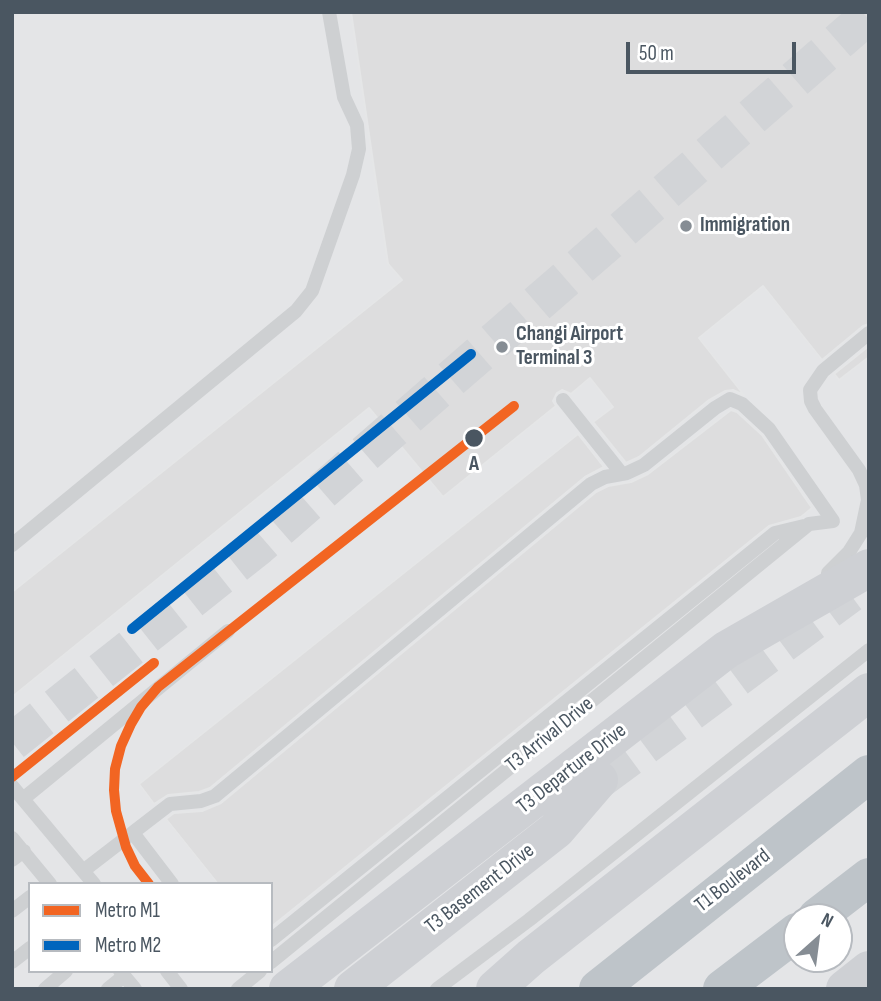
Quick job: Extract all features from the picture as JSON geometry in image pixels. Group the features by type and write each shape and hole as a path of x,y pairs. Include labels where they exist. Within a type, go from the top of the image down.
{"highway":[{"name":"T1 Boulevard","path":"598,989 869,774"},
{"path":"835,903 868,877"},
{"path":"722,989 783,943"}],"main road":[{"name":"T3 Departure Drive","path":"288,989 726,650 869,568"},
{"path":"495,989 531,957 869,692"},
{"name":"T3 Basement Drive","path":"353,989 556,831 599,780"},
{"path":"845,989 869,970"}],"lane":[{"path":"12,545 296,311 312,291 353,175 362,121 344,97 329,12"},
{"path":"765,626 839,564 861,533 868,500 866,485 859,470 815,409 810,390 823,371 869,333"},
{"path":"83,871 170,804 201,801 215,796 591,484 605,477 644,466 715,408 730,399 742,404 769,429 833,521 775,533 273,938"},
{"path":"563,400 622,474"},
{"name":"T3 Arrival Drive","path":"273,960 810,524"},
{"path":"23,799 228,631"},
{"path":"437,989 530,920 869,650"},
{"path":"12,786 92,882"},
{"path":"133,833 170,882"},
{"path":"12,838 18,855 47,882"},
{"path":"12,911 28,899"},
{"path":"12,962 28,950"},
{"path":"484,989 531,957"},
{"path":"45,989 64,973"},
{"path":"108,989 122,973 135,989"},
{"path":"169,973 181,989"},
{"path":"238,989 258,973"}],"shaded area":[{"path":"12,12 869,12 869,989 12,989"}],"building":[{"name":"Changi Airport Terminal 3","path":"351,12 869,12 869,324 822,360 763,286 699,338 744,395 733,390 725,391 709,400 639,457 626,463 593,422 613,407 590,378 571,394 562,390 557,393 553,401 556,406 443,497 369,408 12,697 12,592 402,280 388,264"},
{"path":"869,346 869,357 839,380 834,374"},
{"path":"731,410 737,412 762,435 812,508 801,517 769,526 273,925 273,882 216,882 166,819 174,813 202,811 221,803 596,492 648,474"},
{"path":"578,434 604,467 585,477 210,788 199,792 168,795 154,804 139,784"}],"tunnel":[{"path":"12,742 259,546 869,15"},
{"path":"599,780 850,594"}],"metro line":[{"name":"M2","path":"132,629 471,354"},
{"name":"M1","path":"147,882 135,866 126,847 116,811 114,790 115,769 121,746 141,707 158,687 514,406"},
{"name":"M1","path":"12,777 154,663"}],"place":[{"name":"Immigration","path":"686,226"},
{"name":"Changi Airport Terminal 3","path":"502,347"},
{"name":"A","path":"474,438"}]}
